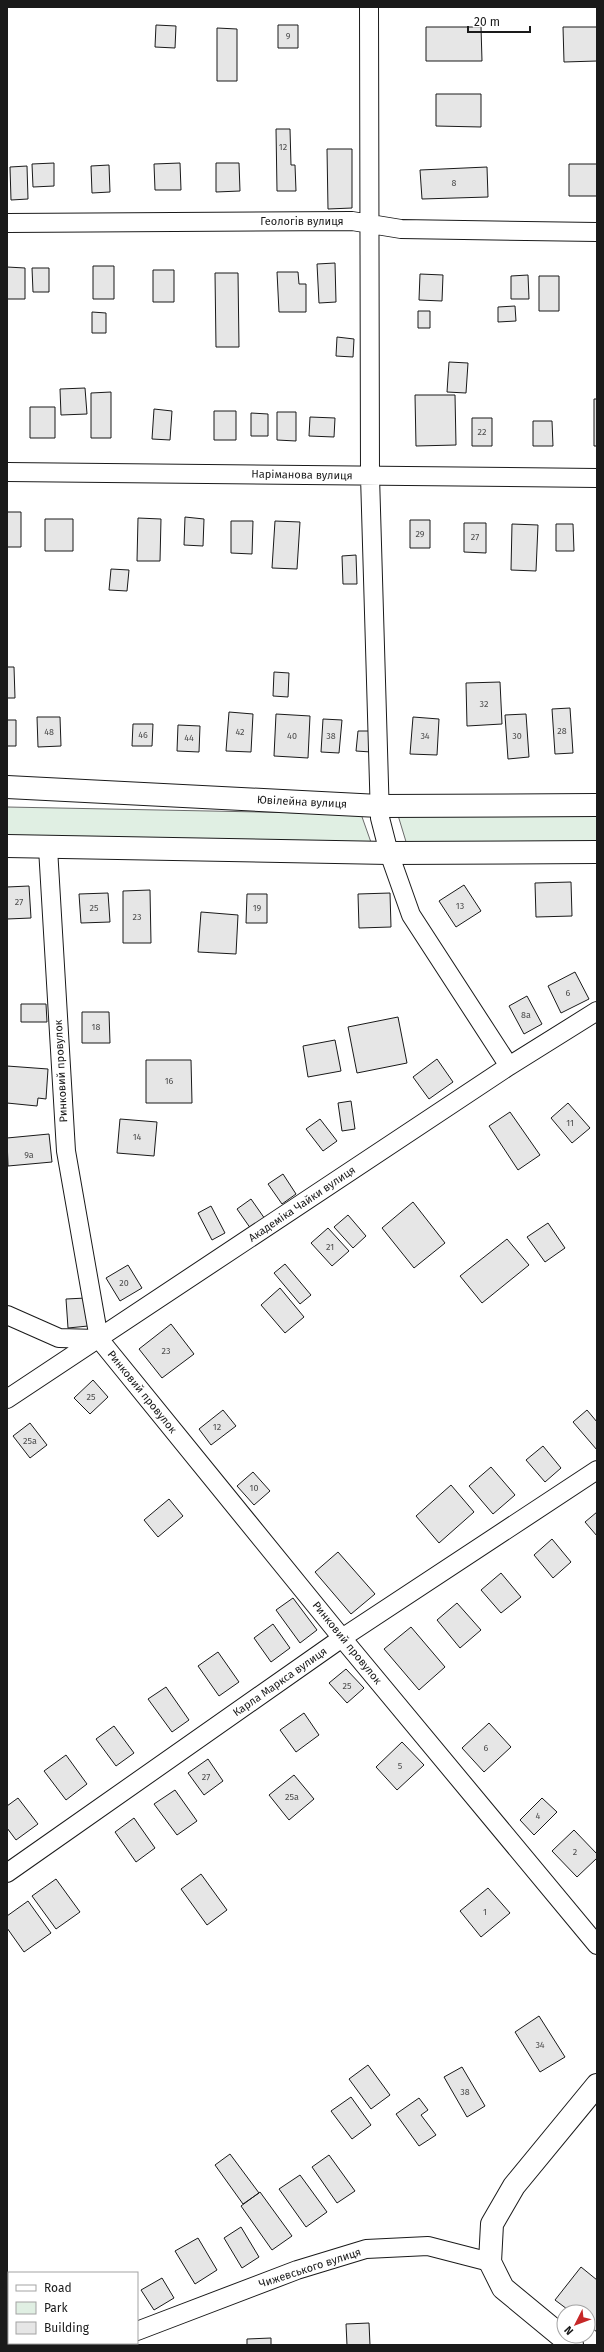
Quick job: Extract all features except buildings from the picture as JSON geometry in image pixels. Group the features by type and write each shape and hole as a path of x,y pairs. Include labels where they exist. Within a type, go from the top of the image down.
{"street":[{"path":"369,7 368,223 370,476 380,818 388,853 411,915 509,1066"},
{"name":"Геологів вулиця","path":"7,223 352,221 401,229 597,232"},
{"name":"Наріманова вулиця","path":"7,472 597,478"},
{"name":"Ювілейна вулиця","path":"7,787 379,806 597,805"},
{"path":"7,846 48,848 388,853 597,852"},
{"name":"Ринковий провулок","path":"48,848 66,1151 99,1339 342,1638 597,1945"},
{"name":"Академіка Чайки вулиця","path":"7,1399 509,1066 597,1011"},
{"name":"Ринковий провулок","path":"7,1314 59,1338 99,1339"},
{"name":"Карла Маркса вулиця","path":"7,1873 342,1638 597,1470"},
{"path":"572,2345 503,2288 490,2262 492,2224 514,2186 597,2085"},
{"name":"Чижевського вулиця","path":"138,2331 297,2270 366,2249 428,2246 490,2262"}],"green space":[{"path":"7,807 361,814 373,848 7,844"},
{"path":"397,812 597,814 597,846 407,845"}]}
